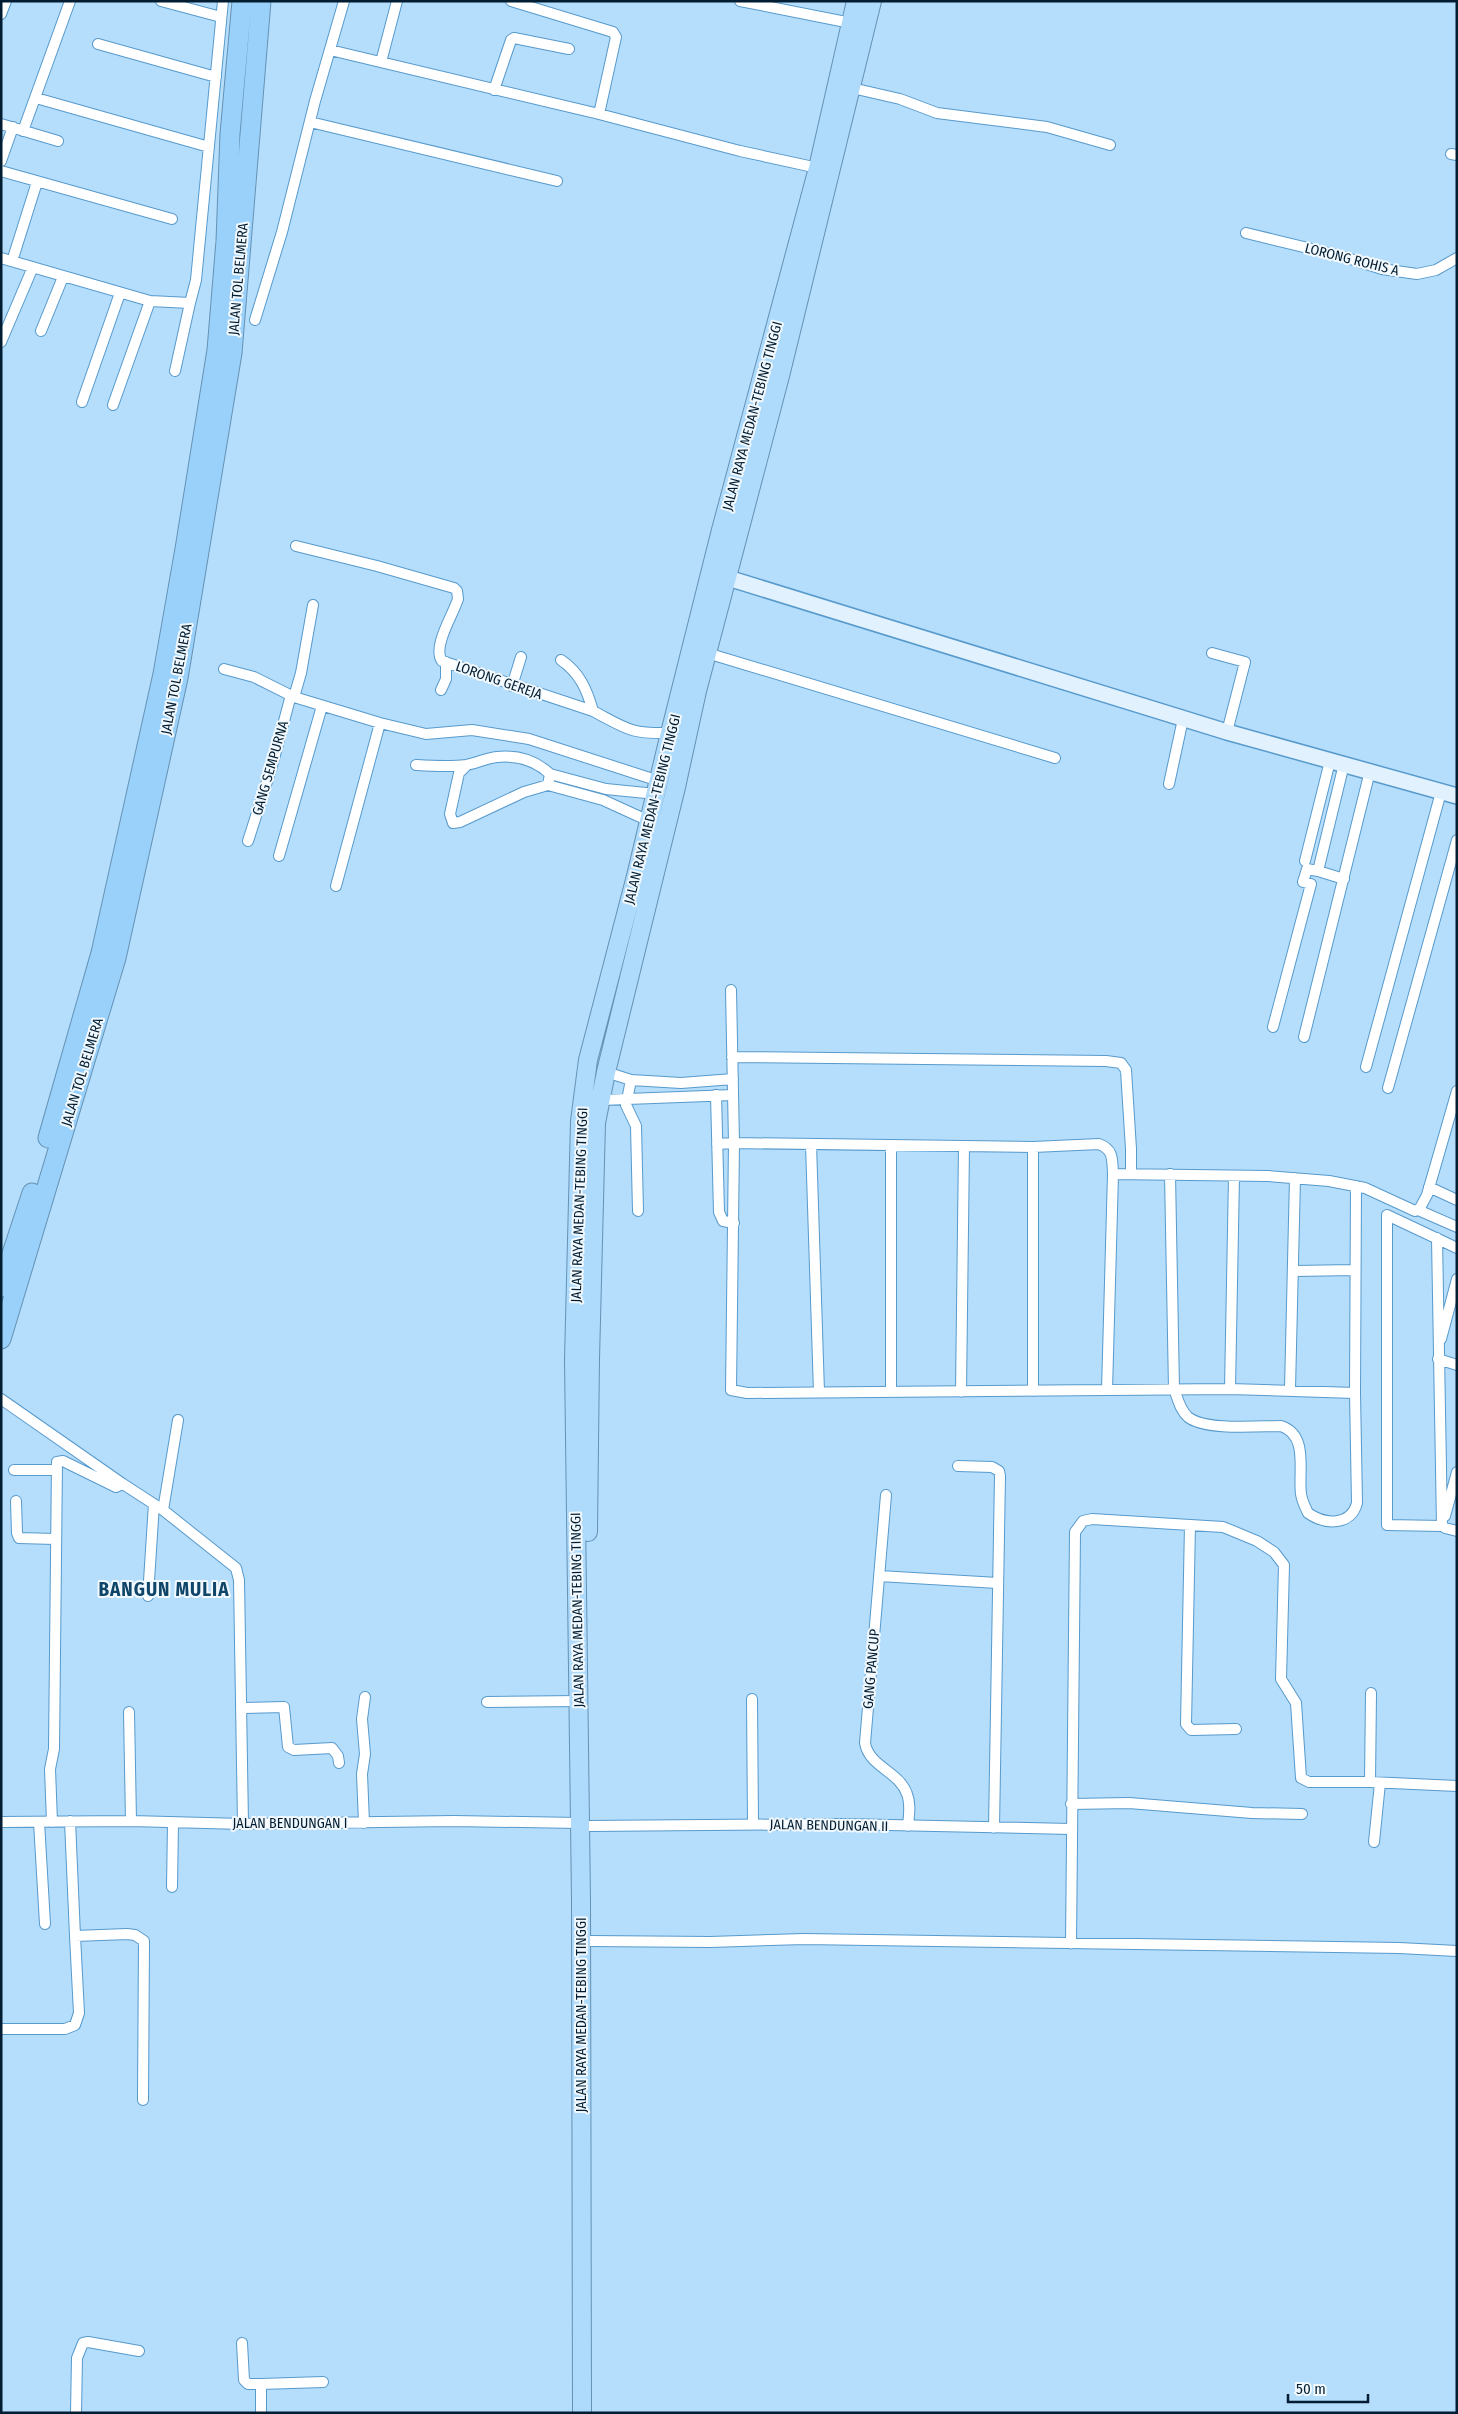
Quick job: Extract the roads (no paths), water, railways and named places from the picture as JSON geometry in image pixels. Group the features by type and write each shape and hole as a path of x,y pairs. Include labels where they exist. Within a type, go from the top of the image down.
{"highway":[{"name":"JALAN TOL BELMERA","path":"1,1339 86,1033 101,953 163,674 202,451 217,350 226,241 230,134 242,1"},
{"name":"JALAN TOL BELMERA","path":"86,1033 116,958 178,678 218,446 232,354 261,1"},
{"name":"JALAN RAYA MEDAN-TEBING TINGGI","path":"582,2413 583,1825 594,1149 606,1072 647,905 644,879 649,821 670,733 818,168 856,1"},
{"name":"JALAN RAYA MEDAN-TEBING TINGGI","path":"593,2413 589,1941 579,1701 574,1360 578,1150 588,1060 627,912 644,879 728,578 852,88 872,1"},
{"name":"JALAN TOL BELMERA","path":"1,1287 80,1055"}],"main road":[{"path":"728,578 1183,719 1457,796"}],"street":[{"path":"1,14 6,1"},
{"path":"23,131 70,1"},
{"path":"161,1 221,17"},
{"path":"175,371 196,280 223,1"},
{"path":"255,320 282,232 344,1"},
{"path":"381,62 397,1"},
{"path":"511,1 613,32 616,37 599,114"},
{"path":"740,1 851,23"},
{"path":"494,90 511,40 514,38 569,48"},
{"path":"98,44 216,77"},
{"path":"330,50 599,114 740,152 818,168"},
{"path":"852,88 900,99 937,112 1047,127 1110,145"},
{"path":"36,98 209,147"},
{"path":"310,122 557,181"},
{"path":"1,124 58,141"},
{"path":"1,161 12,127"},
{"path":"1,171 172,219"},
{"path":"14,255 37,182"},
{"name":"LORONG ROHIS A","path":"1246,233 1382,268 1417,274 1436,270 1457,258"},
{"path":"1,258 150,301 190,302"},
{"path":"1,342 33,268"},
{"path":"41,331 63,277"},
{"path":"82,402 120,293"},
{"path":"113,405 150,301"},
{"name":"LORONG GEREJA","path":"296,546 454,588 457,591 458,599 438,647 439,656 446,662 512,686 593,711 614,724 632,731 670,733"},
{"name":"GANG SEMPURNA","path":"248,841 301,673 314,605"},
{"path":"707,653 1055,758"},
{"path":"1212,653 1245,662 1227,732"},
{"path":"512,686 521,657"},
{"path":"561,660 574,669 585,686 593,711"},
{"path":"441,690 446,679 446,662"},
{"path":"224,668 260,679 293,696 322,706 426,734 472,730 529,739 657,787"},
{"path":"279,856 322,706"},
{"path":"1169,784 1183,719"},
{"path":"336,886 380,723"},
{"path":"416,764 439,767 467,765 496,757 520,758 539,764 550,774 606,789 657,787"},
{"path":"1305,861 1337,762"},
{"path":"1318,872 1337,762"},
{"path":"467,765 459,773 450,814 453,823 460,822 524,792 548,784 603,800 649,821"},
{"path":"1304,1038 1370,771"},
{"path":"548,784 550,774"},
{"path":"603,800 606,789"},
{"path":"1366,1067 1441,792"},
{"path":"1388,1088 1457,840"},
{"path":"1273,1027 1311,884 1303,882 1307,869 1344,879"},
{"path":"731,990 734,1142 731,1390 747,1393 1290,1389 1355,1393"},
{"path":"732,1056 1106,1061 1121,1063 1126,1070 1131,1149 1130,1174"},
{"path":"606,1072 631,1080 681,1083 733,1079"},
{"path":"631,1080 627,1098 627,1110 635,1119 636,1126 638,1211"},
{"path":"1419,1209 1428,1191 1457,1090"},
{"path":"716,1095 719,1212 723,1221 734,1223"},
{"path":"601,1100 733,1095"},
{"path":"717,1144 734,1142 1033,1147 1099,1144 1106,1147 1112,1153 1113,1174 1108,1390"},
{"path":"811,1144 819,1392"},
{"path":"891,1145 891,1392"},
{"path":"962,1392 964,1146"},
{"path":"1033,1147 1033,1391"},
{"path":"1113,1174 1294,1178 1360,1187 1410,1209 1419,1209 1457,1227"},
{"path":"1170,1174 1174,1389 1181,1408 1188,1416 1197,1422 1205,1424 1281,1426 1291,1432 1296,1437 1301,1462 1301,1494 1308,1513 1324,1520 1339,1521 1354,1513 1357,1503 1355,1270 1360,1187"},
{"path":"1230,1389 1234,1176"},
{"path":"1290,1389 1294,1271 1294,1178"},
{"path":"1428,1191 1457,1200"},
{"path":"1457,1248 1387,1215 1387,1525 1444,1527 1457,1531"},
{"path":"1436,1238 1444,1527"},
{"path":"1294,1271 1355,1270"},
{"path":"1438,1355 1457,1279"},
{"path":"1438,1355 1457,1365"},
{"path":"5,1401 163,1510 232,1562 238,1572 243,1824"},
{"path":"163,1510 178,1420"},
{"path":"52,1822 50,1769 54,1748 56,1462 60,1460 116,1487 123,1484"},
{"path":"958,1466 992,1467 999,1471 994,1828"},
{"path":"14,1470 56,1470"},
{"path":"1444,1527 1457,1472"},
{"name":"GANG PANCUP","path":"886,1495 865,1743 869,1756 891,1773 907,1793 909,1803 908,1826"},
{"path":"16,1501 16,1533 19,1538 55,1539"},
{"path":"148,1596 154,1504"},
{"path":"1072,1944 1071,1804 1075,1532 1083,1521 1092,1519 1190,1525 1232,1530 1257,1541 1274,1552 1284,1565 1281,1680 1296,1703 1300,1774 1304,1781 1457,1786"},
{"path":"1190,1525 1186,1724 1191,1730 1236,1729"},
{"path":"879,1576 998,1583"},
{"path":"1371,1693 1375,1782 1374,1842"},
{"path":"364,1823 362,1766 365,1754 362,1719 365,1697"},
{"path":"752,1699 753,1824"},
{"path":"486,1702 579,1701"},
{"path":"241,1708 284,1707 288,1747 294,1750 332,1748 338,1756 339,1763"},
{"path":"129,1712 131,1821"},
{"path":"1071,1804 1129,1803 1252,1813 1302,1814"},
{"path":"1,2029 59,2029 72,2028 75,2025 79,2012 70,1821"},
{"name":"JALAN BENDUNGAN I","path":"1,1822 131,1821 243,1824 454,1821 583,1825"},
{"path":"39,1822 45,1924"},
{"path":"172,1823 172,1887"},
{"name":"JALAN BENDUNGAN II","path":"583,1825 753,1824 1071,1829"},
{"path":"75,1936 127,1934 135,1935 144,1941 143,2100"},
{"path":"589,1941 710,1942 804,1939 1399,1948 1457,1952"},
{"path":"76,2413 77,2358 83,2343 88,2342 139,2351"},
{"path":"242,2343 244,2380 248,2384 323,2382"},
{"path":"261,2384 261,2413"}],"district":[{"name":"BANGUN MULIA","path":"164,1589"}]}
